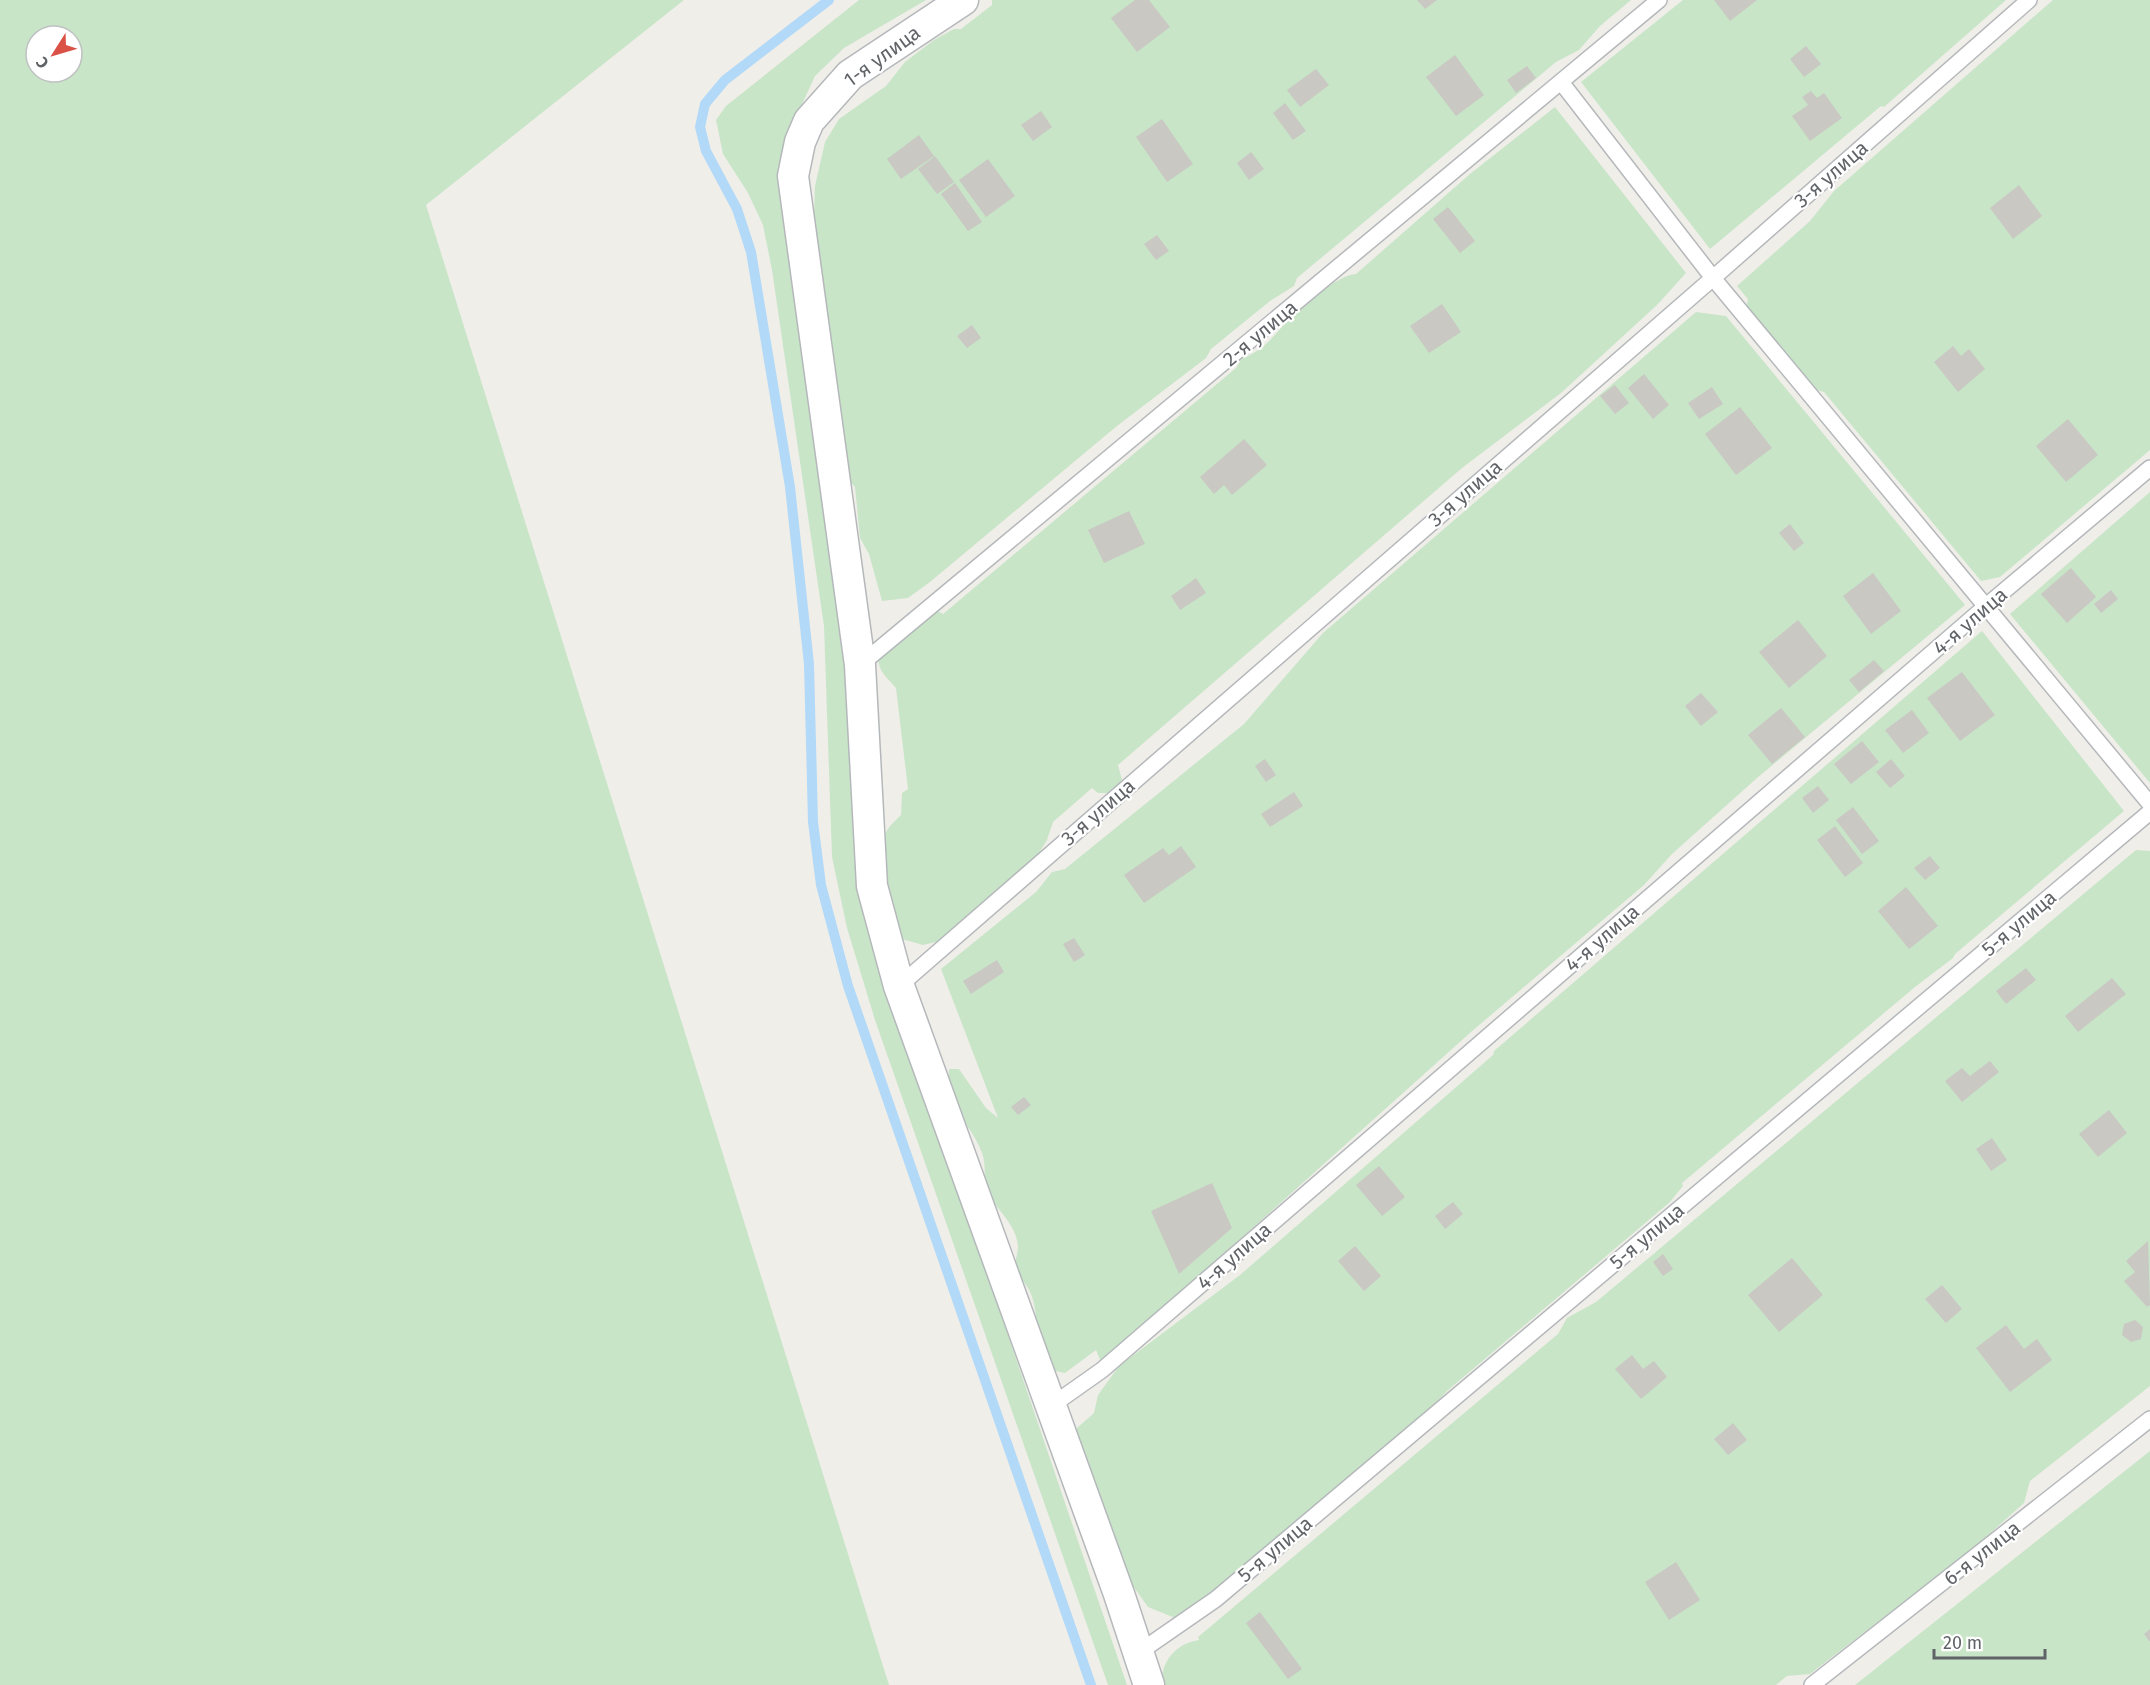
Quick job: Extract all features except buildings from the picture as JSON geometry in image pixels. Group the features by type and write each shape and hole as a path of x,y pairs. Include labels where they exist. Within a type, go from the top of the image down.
{"street":[{"name":"1-я улица","path":"860,665 793,176 800,142 809,121 850,75 963,0"},
{"path":"860,665 872,886 899,986 1052,1406 1149,1685"}],"lane":[{"name":"2-я улица","path":"860,665 1659,0"},
{"name":"3-я улица","path":"899,986 2029,0"},
{"path":"1561,82 1713,278 2150,804"},
{"name":"4-я улица","path":"1052,1406 1102,1370 1985,607 2150,468"},
{"name":"5-я улица","path":"1138,1653 1216,1599 2150,812"},
{"name":"6-я улица","path":"1812,1685 2150,1419"}],"green space":[{"path":"0,0 684,0 426,205 889,1685 0,1685"},
{"path":"859,0 926,0 844,48 815,76 798,113 841,621 858,878 893,1013 995,1297 1127,1685 1108,1685 875,1020 847,928 832,857 824,626 772,270 763,225 748,193 723,154 716,120 726,106"},
{"path":"992,0 1631,0 1600,26 1579,50 1556,62 1297,278 1294,286 1270,301 1211,349 1206,358 1117,426 930,582 908,598 882,601 869,554 860,538 855,487 843,474 813,247 815,186 825,142 839,119 886,86 905,62 934,40 954,29 961,29 992,5"},
{"path":"1683,0 2006,0 1884,107 1881,106 1710,249 1581,82"},
{"path":"2053,0 2150,0 2150,450 2000,577 1981,581 1824,392 1812,389 1746,308 1748,299 1737,286 1810,221 1834,191"},
{"path":"1555,107 1686,273 1657,305 1561,393 1462,468 1118,765 1122,780 1109,793 1098,793 1092,788 1053,822 1047,840 1036,858 949,939 923,945 902,939 890,904 884,874 883,848 887,831 901,815 902,793 908,789 896,688 881,669 878,654 934,609 943,614 1236,368 1242,358 1267,343 1308,301 1339,280 1356,274 1470,174"},
{"path":"1696,312 1726,316 1965,605 1757,778 1672,854 1644,885 1471,1032 1101,1362 1096,1350 1065,1373 1051,1370 1040,1344 1033,1300 1027,1286 1014,1273 1018,1249 1017,1238 989,1194 982,1153 951,1094 949,1069 959,1069 986,1108 998,1118 941,969 1036,892 1052,872 1065,869 1244,724 1323,633"},
{"path":"2150,492 2150,783 2010,614"},
{"path":"1982,631 2124,811 1953,958 1915,987 1682,1183 1683,1186 1670,1202 1447,1391 1407,1433 1232,1576 1175,1618 1148,1607 1126,1576 1075,1448 1077,1428 1094,1413 1098,1395 1119,1366 1240,1275 1493,1055 1494,1051"},
{"path":"2136,850 2150,851 2150,1386 2030,1481 2024,1503 1969,1552 1810,1674 1787,1676 1776,1685 1162,1685 1164,1668 1177,1649 1199,1640 1198,1637 1558,1334 1567,1318 1596,1302"},
{"path":"2150,1451 2150,1685 1855,1685"}],"waterway":[{"path":"829,0 725,80 705,104 700,127 706,151 737,209 751,252 790,487 809,664 813,822 821,885 848,986 1091,1685"}]}
